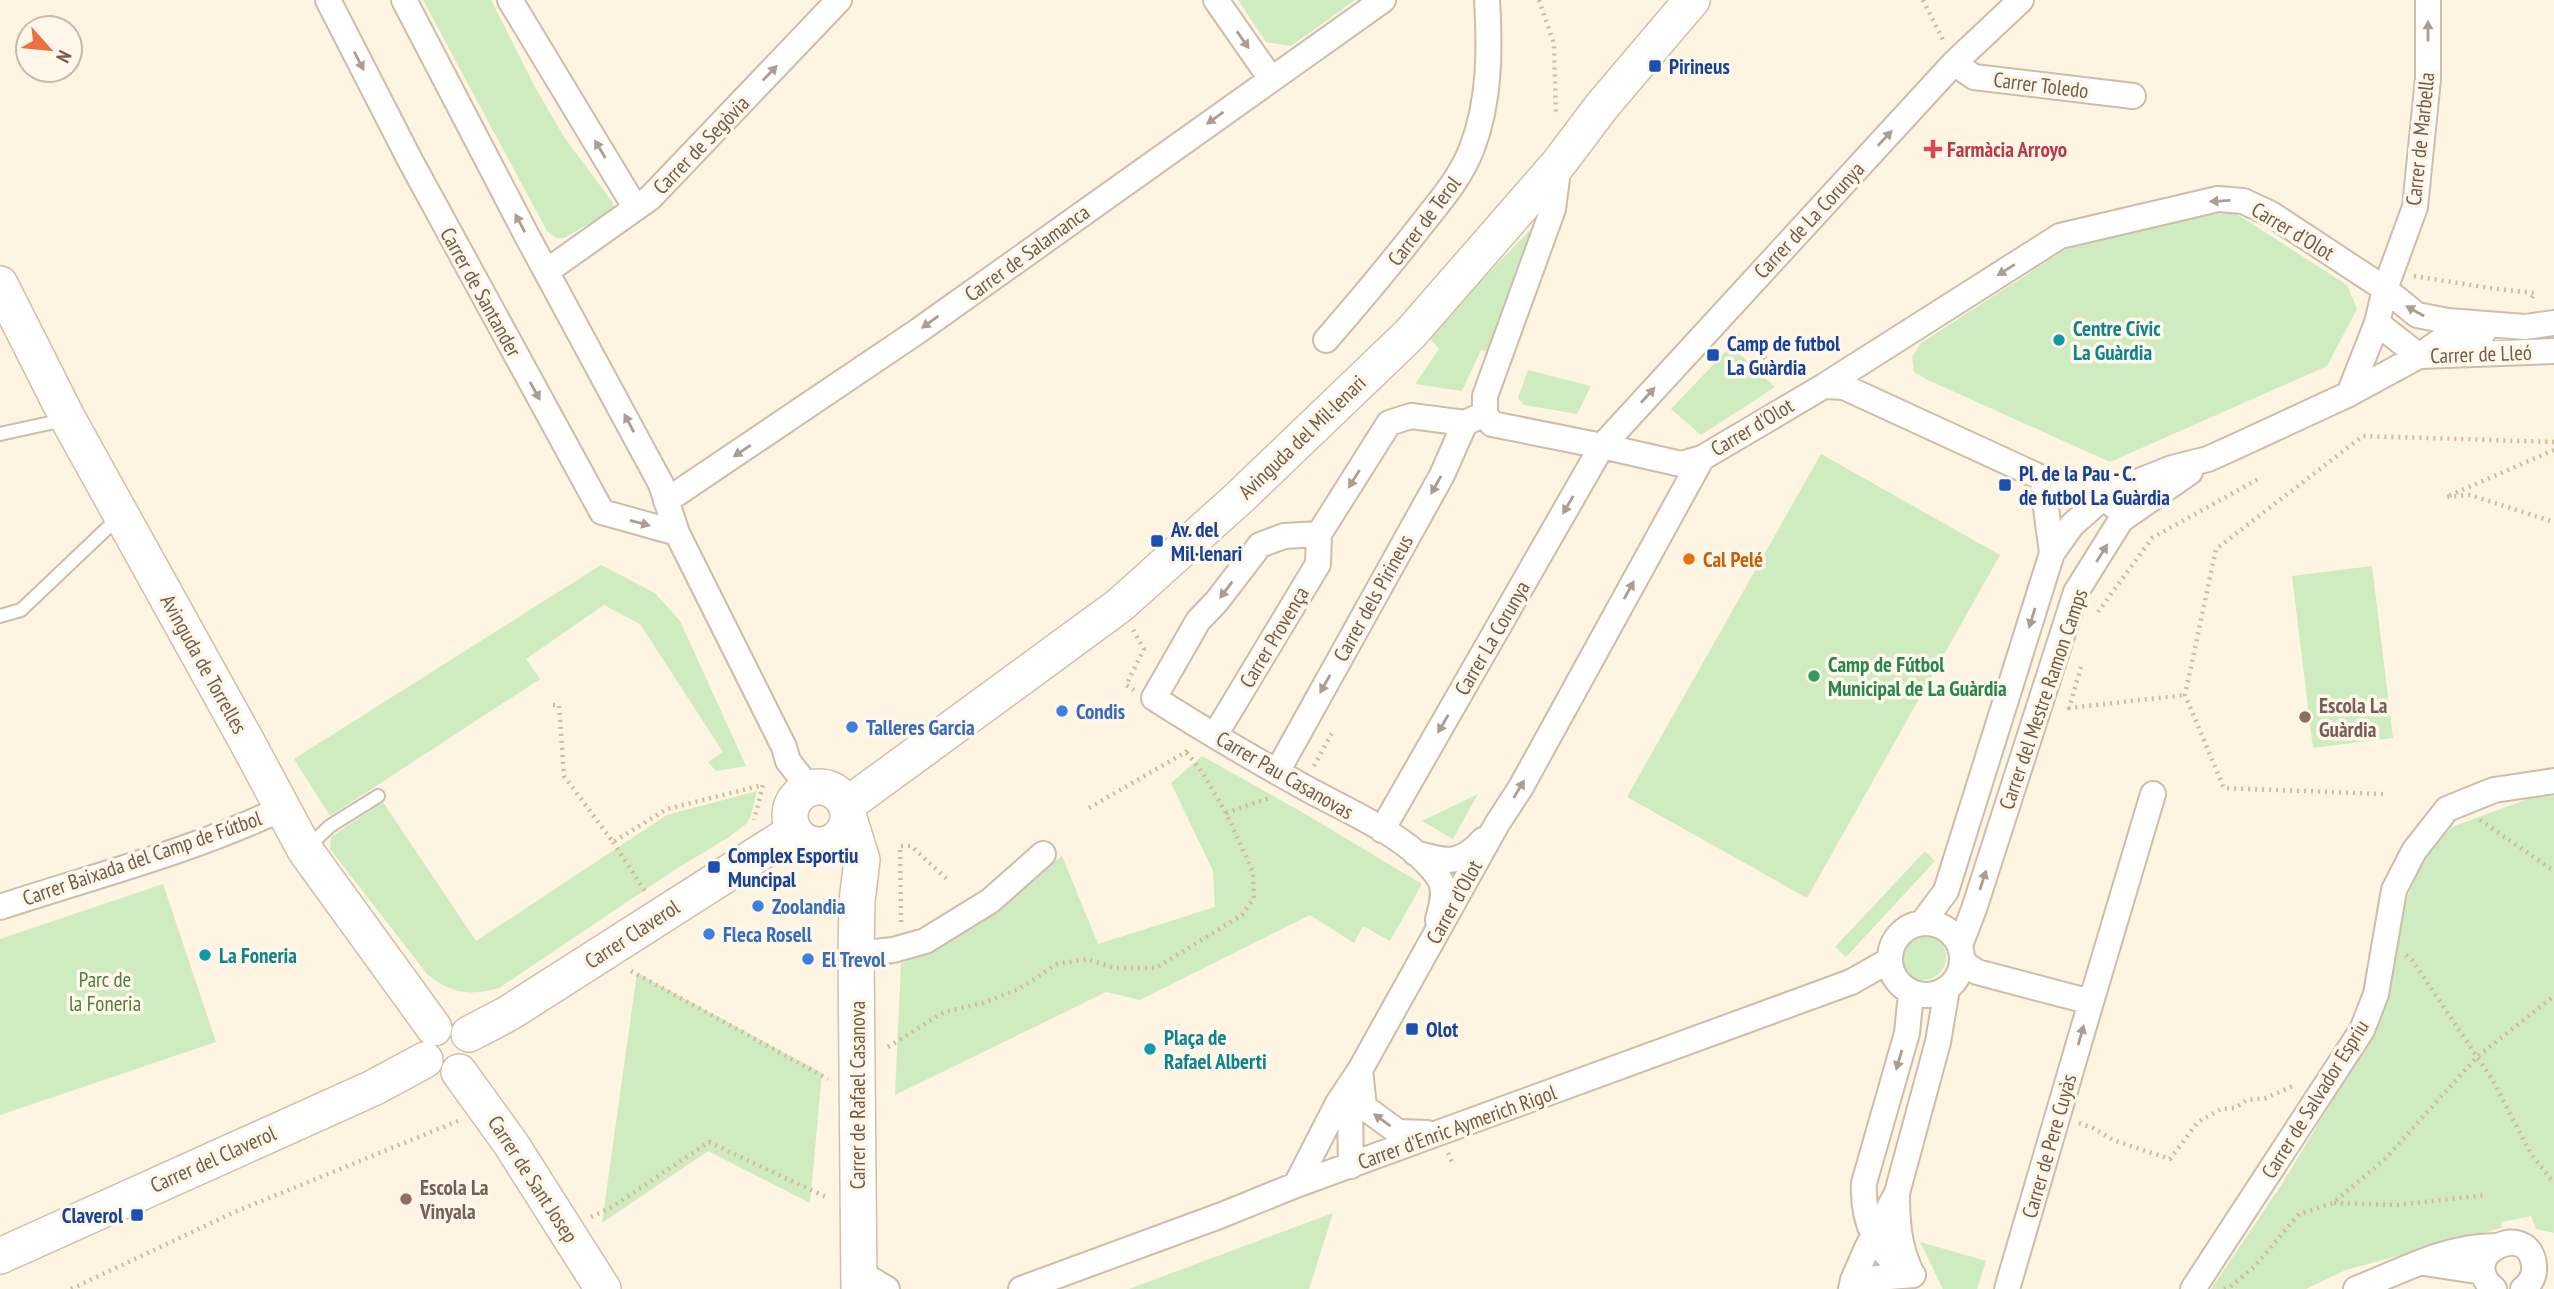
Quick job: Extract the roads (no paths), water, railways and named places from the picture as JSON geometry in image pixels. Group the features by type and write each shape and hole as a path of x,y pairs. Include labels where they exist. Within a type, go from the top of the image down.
{"street":[{"name":"Carrer de Santander","path":"328,0 411,162 602,512 677,533"},
{"path":"404,0 661,484 677,533 784,747 788,761 809,788"},
{"path":"510,0 635,207"},
{"name":"Carrer de Segòvia","path":"547,271 650,198 839,0"},
{"path":"1216,0 1271,79"},
{"name":"Carrer de Salamanca","path":"666,501 918,331 1383,0"},
{"name":"Carrer de Terol","path":"1326,340 1390,267 1458,178 1472,149 1483,114 1490,53 1487,0"},
{"name":"Avinguda del Mil·lenari","path":"847,810 1120,605 1212,522 1410,334 1559,163 1602,106 1692,0"},
{"name":"Carrer de La Corunya","path":"1602,446 1954,62 2021,0"},
{"name":"Carrer de Marbella","path":"2349,394 2377,323 2393,264 2415,207 2428,79 2428,0"},
{"name":"Carrer Toledo","path":"1954,62 1974,77 2133,96"},
{"name":"Carrer dels Pirineus","path":"1277,772 1441,475 1475,419 1553,209 1559,163"},
{"name":"Carrer d'Olot","path":"1296,1185 1338,1103 1360,1070 1497,824 1521,787 1702,458 2060,236 2218,199 2243,201 2271,214 2385,289 2417,315 2448,321 2525,327"},
{"name":"Avinguda de Torrelles","path":"0,284 68,419 305,850 430,1044"},
{"name":"Carrer de Lleó","path":"2377,323 2419,356 2554,351"},
{"path":"2525,327 2554,323"},
{"name":"Carrer del Mestre Ramon Camps","path":"1852,1284 1870,1230 1897,1193 1938,1042 1947,989 1957,978 1974,909 2076,592 2121,520 2208,459 2349,394 2443,340 2525,327"},
{"path":"1818,388 1844,387 2042,478 2107,494 2121,520"},
{"path":"1319,534 1388,423 1411,416 1475,419 1681,464 1702,458"},
{"name":"Carrer La Corunya","path":"1382,830 1602,446"},
{"name":"Carrer del Mestre Ramon Camps","path":"1890,960 1896,939 1903,931 1923,922 1946,891 2052,553 2073,524 2107,494 2172,468 2208,459"},
{"path":"2042,478 2065,503 2082,516 2121,520"},
{"path":"2042,478 2052,553"},
{"name":"Carrer Pau Casanovas","path":"1319,534 1284,536 1260,545 1198,621 1154,698 1277,772 1382,830 1415,853 1440,879 1443,892 1436,933"},
{"name":"Carrer Provença","path":"1206,730 1318,564 1319,534"},
{"name":"Carrer de Salvador Espriu","path":"2193,1289 2362,1030 2376,994 2394,890 2414,851 2447,809 2494,790 2554,781"},
{"path":"806,838 835,840 843,833 847,810 835,791 825,787 809,788 799,794 790,809 790,823 806,838 857,901"},
{"name":"Carrer de Pere Cuyàs","path":"2007,1289 2152,794"},
{"name":"Carrer Baixada del Camp de Fútbol","path":"0,907 202,841 250,824 283,808"},
{"name":"Carrer de Rafael Casanova","path":"847,810 862,860 857,901 856,1078 858,1213 868,1283"},
{"name":"Carrer Pau Casanovas","path":"1415,853 1441,861 1460,860 1473,851 1497,824"},
{"name":"Carrer Claverol","path":"469,1034 509,1013 614,946 806,838"},
{"path":"856,954 902,948 925,941 990,901 1043,855"},
{"path":"1923,922 1944,927 1961,954 1977,972 2091,1002"},
{"path":"1890,960 1895,979 1911,993 1937,995 1947,989"},
{"name":"Carrer d'Enric Aymerich Rigol","path":"1021,1289 1222,1216 1296,1185 1852,982 1890,960"},
{"path":"1911,993 1907,1033 1864,1182 1863,1204 1870,1230 1895,1266 1916,1282"},
{"path":"442,1024 455,1024 469,1034 474,1049 470,1062 459,1072 446,1075 437,1072 430,1044 442,1024"},
{"name":"Carrer del Claverol","path":"0,1256 362,1093 430,1044"},
{"path":"1360,1070 1364,1107 1398,1132 1438,1134"},
{"name":"Carrer d'Olot","path":"1341,1169 1360,1070"},
{"name":"Carrer de Sant Josep","path":"459,1072 488,1109 603,1289"},
{"name":"Carrer d'Olot","path":"1338,1103 1341,1169"},
{"path":"1897,1193 1902,1255 1916,1282"},
{"path":"2356,1289 2423,1263 2441,1253 2471,1246 2496,1246 2510,1242 2543,1255 2526,1288"},
{"path":"2423,1263 2489,1284 2485,1257 2496,1246"},
{"path":"1852,1284 1916,1282"}],"lane":[{"path":"0,434 68,419"},
{"path":"0,616 21,610 121,516"},
{"path":"305,850 330,827 378,796"}],"place":[{"name":"Pirineus","path":"1655,66"},
{"name":"Farmàcia Arroyo","path":"1933,149"},
{"name":"Centre Cívic La Guàrdia","path":"2059,340"},
{"name":"Camp de futbol La Guàrdia","path":"1713,355"},
{"name":"Pl. de la Pau - C. de futbol La Guàrdia","path":"2005,485"},
{"name":"Av. del Mil·lenari","path":"1157,541"},
{"name":"Cal Pelé","path":"1689,559"},
{"name":"Camp de Fútbol Municipal de La Guàrdia","path":"1814,676"},
{"name":"Condis","path":"1062,711"},
{"name":"Escola La Guàrdia","path":"2305,717"},
{"name":"Talleres Garcia","path":"852,727"},
{"name":"Complex Esportiu Muncipal","path":"714,867"},
{"name":"Zoolandia","path":"758,906"},
{"name":"Fleca Rosell","path":"709,934"},
{"name":"La Foneria","path":"205,955"},
{"name":"El Trevol","path":"808,959"},
{"name":"Olot","path":"1412,1029"},
{"name":"Plaça de Rafael Alberti","path":"1150,1049"},
{"name":"Escola La Vinyala","path":"406,1199"},
{"name":"Claverol","path":"137,1215"}],"park label":[{"name":"Parc de la Foneria","path":"105,991"}]}
